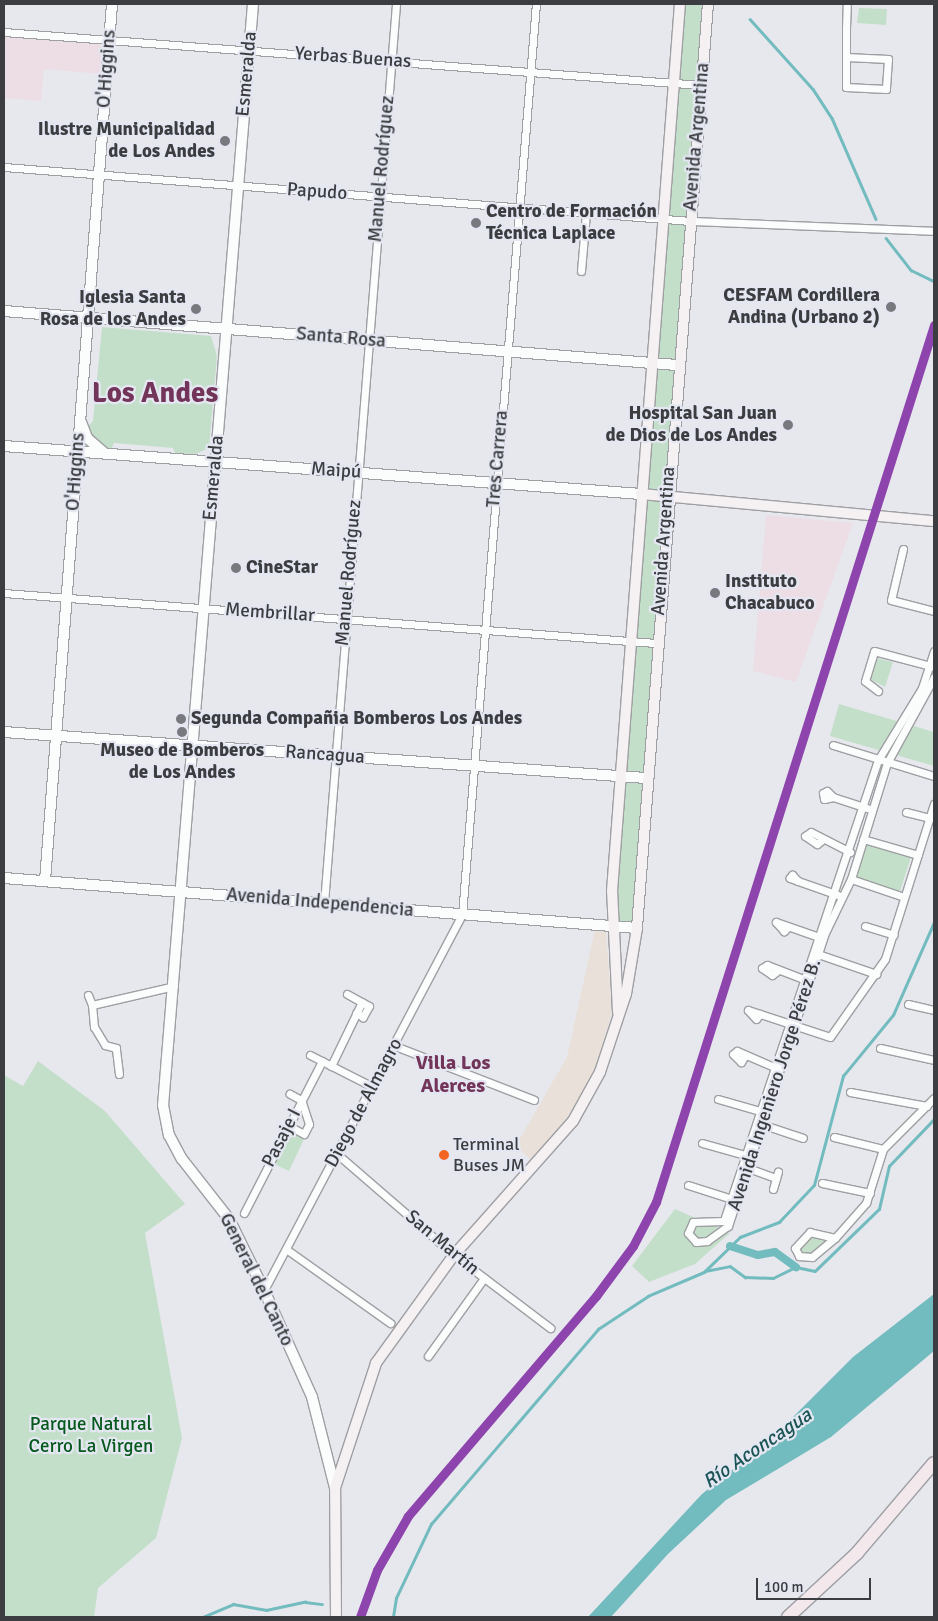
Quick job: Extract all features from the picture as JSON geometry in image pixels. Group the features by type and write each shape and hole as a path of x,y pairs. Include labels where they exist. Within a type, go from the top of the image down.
{"highway":[{"path":"788,1617 856,1553 934,1463"}],"main road":[{"name":"O'Higgins","path":"45,881 112,4"},
{"name":"Esmeralda","path":"182,893 203,608 253,4"},
{"name":"Avenida Argentina","path":"618,1020 611,925 629,641 680,4"},
{"name":"Avenida Argentina","path":"335,1488 376,1363 454,1255 573,1122 600,1072 618,1020 637,928 646,778 677,365 708,4"},
{"name":"Santa Rosa","path":"4,311 677,365"},
{"path":"86,338 100,322 112,320"},
{"path":"209,328 222,340 224,355"},
{"path":"80,416 87,438 107,454"},
{"path":"191,460 208,454 217,442"},
{"name":"Maipú","path":"4,446 641,494 934,521"},
{"name":"Rancagua","path":"4,732 646,778"},
{"name":"Avenida Independencia","path":"4,878 637,928"},
{"name":"General del Canto","path":"182,893 163,1105 169,1135 182,1159 229,1219 264,1290 312,1397 335,1488 336,1617"}],"street":[{"name":"Manuel Rodríguez","path":"324,903 345,619 396,4"},
{"name":"Tres Carrera","path":"462,915 472,766 536,4"},
{"path":"846,57 888,59 886,89 846,87 846,57 848,4"},
{"name":"Yerbas Buenas","path":"4,32 701,85"},
{"name":"Papudo","path":"4,167 690,221 934,231"},
{"path":"581,272 586,213"},
{"path":"903,549 891,600 934,611"},
{"name":"Membrillar","path":"4,593 656,643"},
{"path":"878,691 865,681 874,651 932,667"},
{"name":"Avenida Ingeniero Jorge Pérez B.","path":"934,651 932,667 915,706 887,763 851,879 837,895 816,936 815,953 803,979 791,1025 774,1067 745,1156 734,1200 728,1226 701,1244 691,1238 693,1222 724,1221 734,1200 748,1168 791,1025 837,895 878,760 915,706 934,677"},
{"path":"833,745 934,776"},
{"path":"833,797 872,810"},
{"path":"760,1014 830,1037 876,974 894,935 904,897 934,804"},
{"path":"906,812 930,818"},
{"path":"863,839 918,855"},
{"path":"821,841 850,852"},
{"path":"851,879 904,897"},
{"path":"798,881 837,895"},
{"name":"Diego de Almagro","path":"264,1290 395,1046 462,915"},
{"path":"865,926 894,935"},
{"path":"788,927 816,936"},
{"path":"815,953 876,974"},
{"path":"776,972 803,979"},
{"path":"92,1005 174,986"},
{"path":"348,994 369,1006 364,1017 356,1014"},
{"path":"88,995 92,1005 94,1027 105,1045 116,1048 119,1074"},
{"path":"331,1066 362,1002"},
{"path":"908,1004 934,1010"},
{"path":"395,1046 534,1100"},
{"path":"880,1048 934,1060"},
{"path":"310,1055 373,1087"},
{"path":"744,1058 774,1067"},
{"name":"Pasaje I","path":"244,1214 322,1061"},
{"path":"850,1092 927,1106"},
{"path":"290,1094 302,1100"},
{"path":"835,1238 810,1232 795,1248 799,1256 812,1257 835,1238 870,1193 883,1149 934,1098"},
{"path":"718,1099 760,1111 761,1124 802,1138"},
{"name":"Pasaje I","path":"288,1126 304,1134 309,1124 302,1100"},
{"path":"834,1138 883,1149"},
{"path":"702,1142 745,1156"},
{"name":"San Martín","path":"337,1154 454,1255 550,1328"},
{"path":"748,1168 777,1175 773,1189"},
{"path":"822,1183 870,1193"},
{"path":"688,1185 734,1200"},
{"path":"286,1249 390,1323"},
{"path":"428,1356 484,1278"}],"shaded area":[{"path":"4,35 105,45 102,74 44,69 41,101 4,98"},
{"path":"766,515 853,523 796,682 753,671"},
{"path":"595,929 606,931 612,1013 595,1069 569,1117 536,1163 515,1147 567,1057"}],"green space":[{"path":"683,4 703,4 675,377 632,922 612,923"},
{"path":"859,8 887,9 886,25 857,23"},
{"path":"102,327 211,336 217,356 209,448 191,456 176,455 173,448 114,443 111,450 97,445 87,428 93,421"},
{"path":"876,658 893,662 885,687 868,678"},
{"path":"839,704 934,732 934,766 830,736"},
{"path":"866,842 911,857 900,891 855,878"},
{"name":"Parque Natural Cerro La Virgen","path":"38,1061 105,1111 185,1204 145,1233 182,1438 156,1538 98,1588 94,1617 4,1617 4,1075 23,1086"},
{"path":"291,1132 304,1139 289,1171 274,1164"},
{"path":"675,1209 730,1233 695,1264 649,1282 632,1266"},
{"path":"812,1235 825,1242 811,1254 804,1253 799,1248"}],"water":[{"path":"934,1294 934,1351 831,1437 726,1500 668,1554 611,1617 588,1617 702,1494 771,1439 853,1357"}],"waterway":[{"path":"750,19 813,89 832,118 876,219"},
{"path":"886,238 911,270 934,281"},
{"path":"393,1617 396,1598 431,1524 598,1329 648,1296 704,1272 740,1237 779,1222 814,1185 843,1076 893,1015 934,922"},
{"path":"705,1271 730,1266 745,1277 773,1278 796,1267 815,1271 879,1209 889,1166 934,1119"},
{"path":"730,1246 758,1255 775,1252 796,1267"},
{"path":"203,1617 233,1604 266,1610 305,1602 322,1604"}],"railway":[{"path":"907,404 934,325"}],"transit line":[{"path":"360,1617 377,1570 408,1516 596,1296 633,1246 656,1202 934,325"}],"place":[{"name":"Ilustre Municipalidad de Los Andes","path":"225,141"},
{"name":"Centro de Formación Técnica Laplace","path":"476,223"},
{"name":"CESFAM Cordillera Andina (Urbano 2)","path":"891,307"},
{"name":"Iglesia Santa Rosa de los Andes","path":"196,309"},
{"name":"Hospital San Juan de Dios de Los Andes","path":"788,425"},
{"name":"CineStar","path":"236,568"},
{"name":"Instituto Chacabuco","path":"715,593"},
{"name":"Segunda Compañia Bomberos Los Andes","path":"181,719"},
{"name":"Museo de Bomberos de Los Andes","path":"182,732"},
{"name":"Terminal Buses JM","path":"444,1155"}],"district":[{"name":"Los Andes","path":"155,393"},
{"name":"Villa Los Alerces","path":"453,1074"}],"water label":[{"name":"Río Aconcagua","path":"757,1448"}]}
